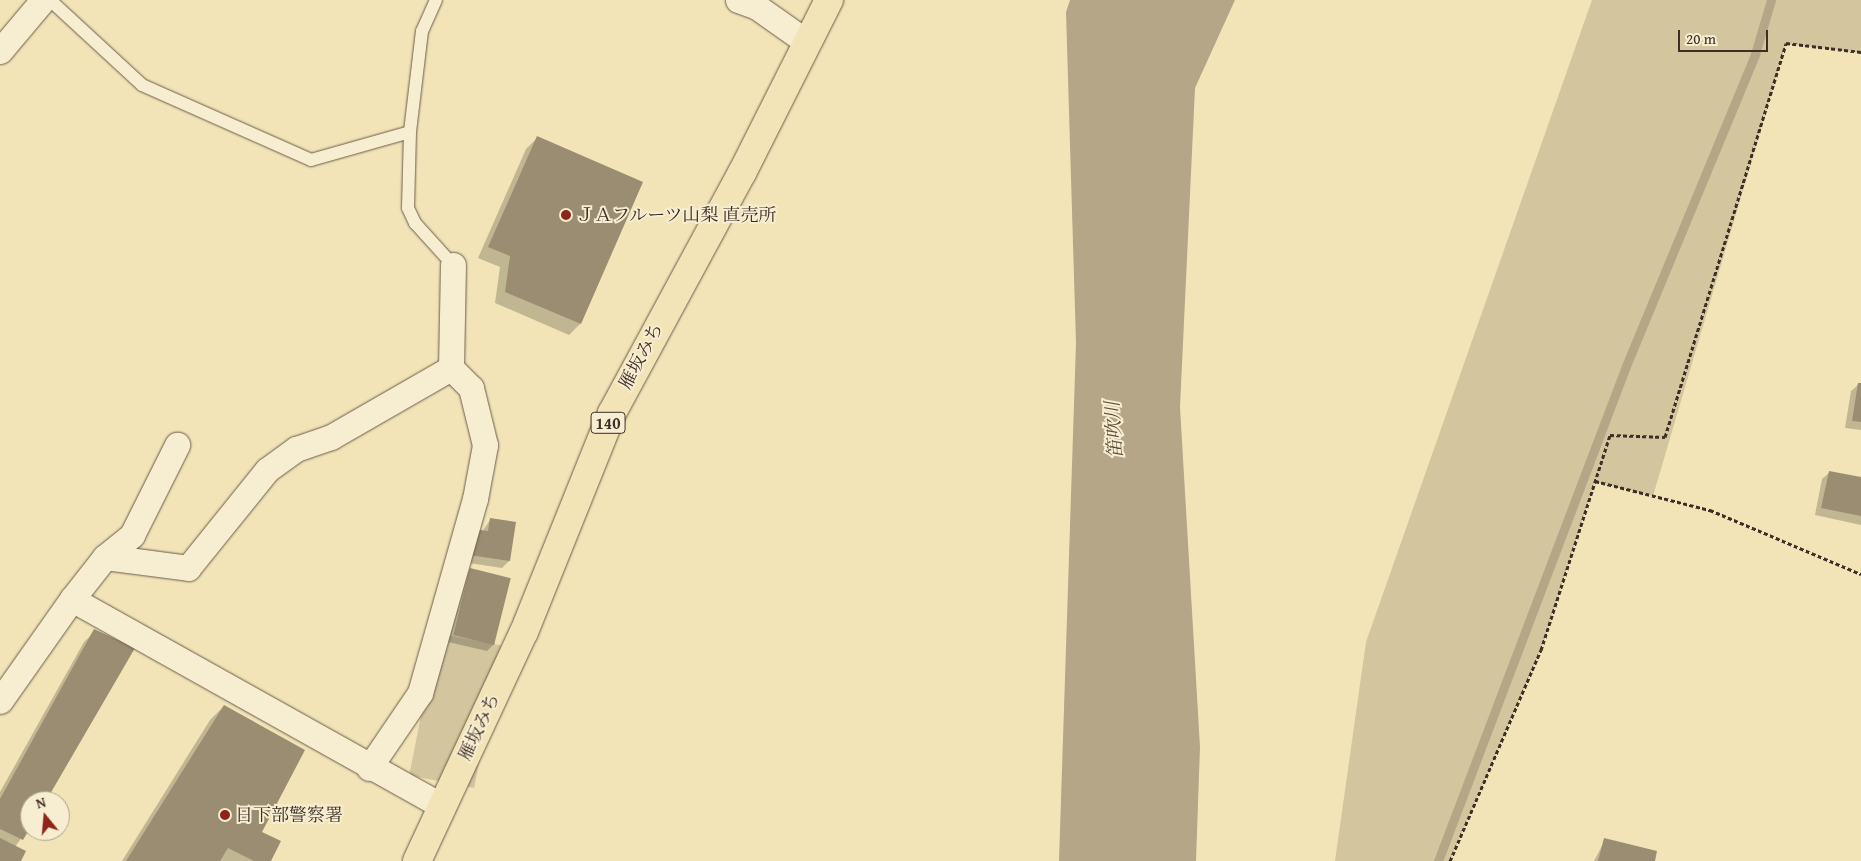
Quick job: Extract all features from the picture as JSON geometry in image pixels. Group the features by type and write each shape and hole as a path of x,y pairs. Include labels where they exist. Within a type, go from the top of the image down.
{"highway":[{"name":"雁坂みち","path":"417,861 524,632 612,413 829,0"}],"street":[{"path":"0,51 43,0"},
{"path":"738,0 757,7 808,43"},
{"path":"369,768 420,693 475,499 485,445 470,388 452,368 453,266"},
{"path":"105,557 188,568 267,470 296,449 331,436 452,368"},
{"path":"0,701 72,599 105,557 132,535 177,445"},
{"path":"72,599 369,768 442,806"}],"lane":[{"path":"50,0 142,85 311,160 410,132"},
{"path":"436,0 422,30 410,132 408,208 415,223 453,266"}],"path":[{"path":"1450,861 1541,650 1610,435 1665,438 1786,44 1861,52"},
{"path":"1595,481 1710,510 1861,574"}],"shaded area":[{"path":"1592,0 1861,0 1861,53 1786,44 1653,496 1595,482 1541,650 1450,861 1335,861 1366,642"},
{"path":"437,633 502,646 474,788 409,775"}],"water":[{"name":"笛吹川","path":"1070,0 1235,0 1195,88 1180,407 1200,747 1196,861 1059,861 1076,343 1066,12"}],"building":[{"name":"ＪＡフルーツ山梨 直売所","path":"537,136 643,182 581,324 505,292 510,256 488,247"},
{"path":"1858,383 1861,383 1861,422 1852,421"},
{"path":"1829,471 1861,477 1861,516 1821,508"},
{"path":"490,518 516,522 510,561 469,555 472,529 488,531"},
{"path":"470,568 511,578 494,645 453,635"},
{"path":"94,629 135,648 52,791 20,791 20,839 0,829 0,799"},
{"path":"224,705 305,750 262,832 281,841 271,861 254,861 228,848 220,861 126,861"},
{"path":"0,838 26,851 21,861 0,861"},
{"path":"1604,838 1657,851 1655,861 1598,861"}],"waterway":[{"path":"1438,861 1626,366 1755,54 1771,0"}],"place":[{"name":"ＪＡフルーツ山梨 直売所","path":"566,215"},
{"name":"日下部警察署","path":"225,815"}]}
